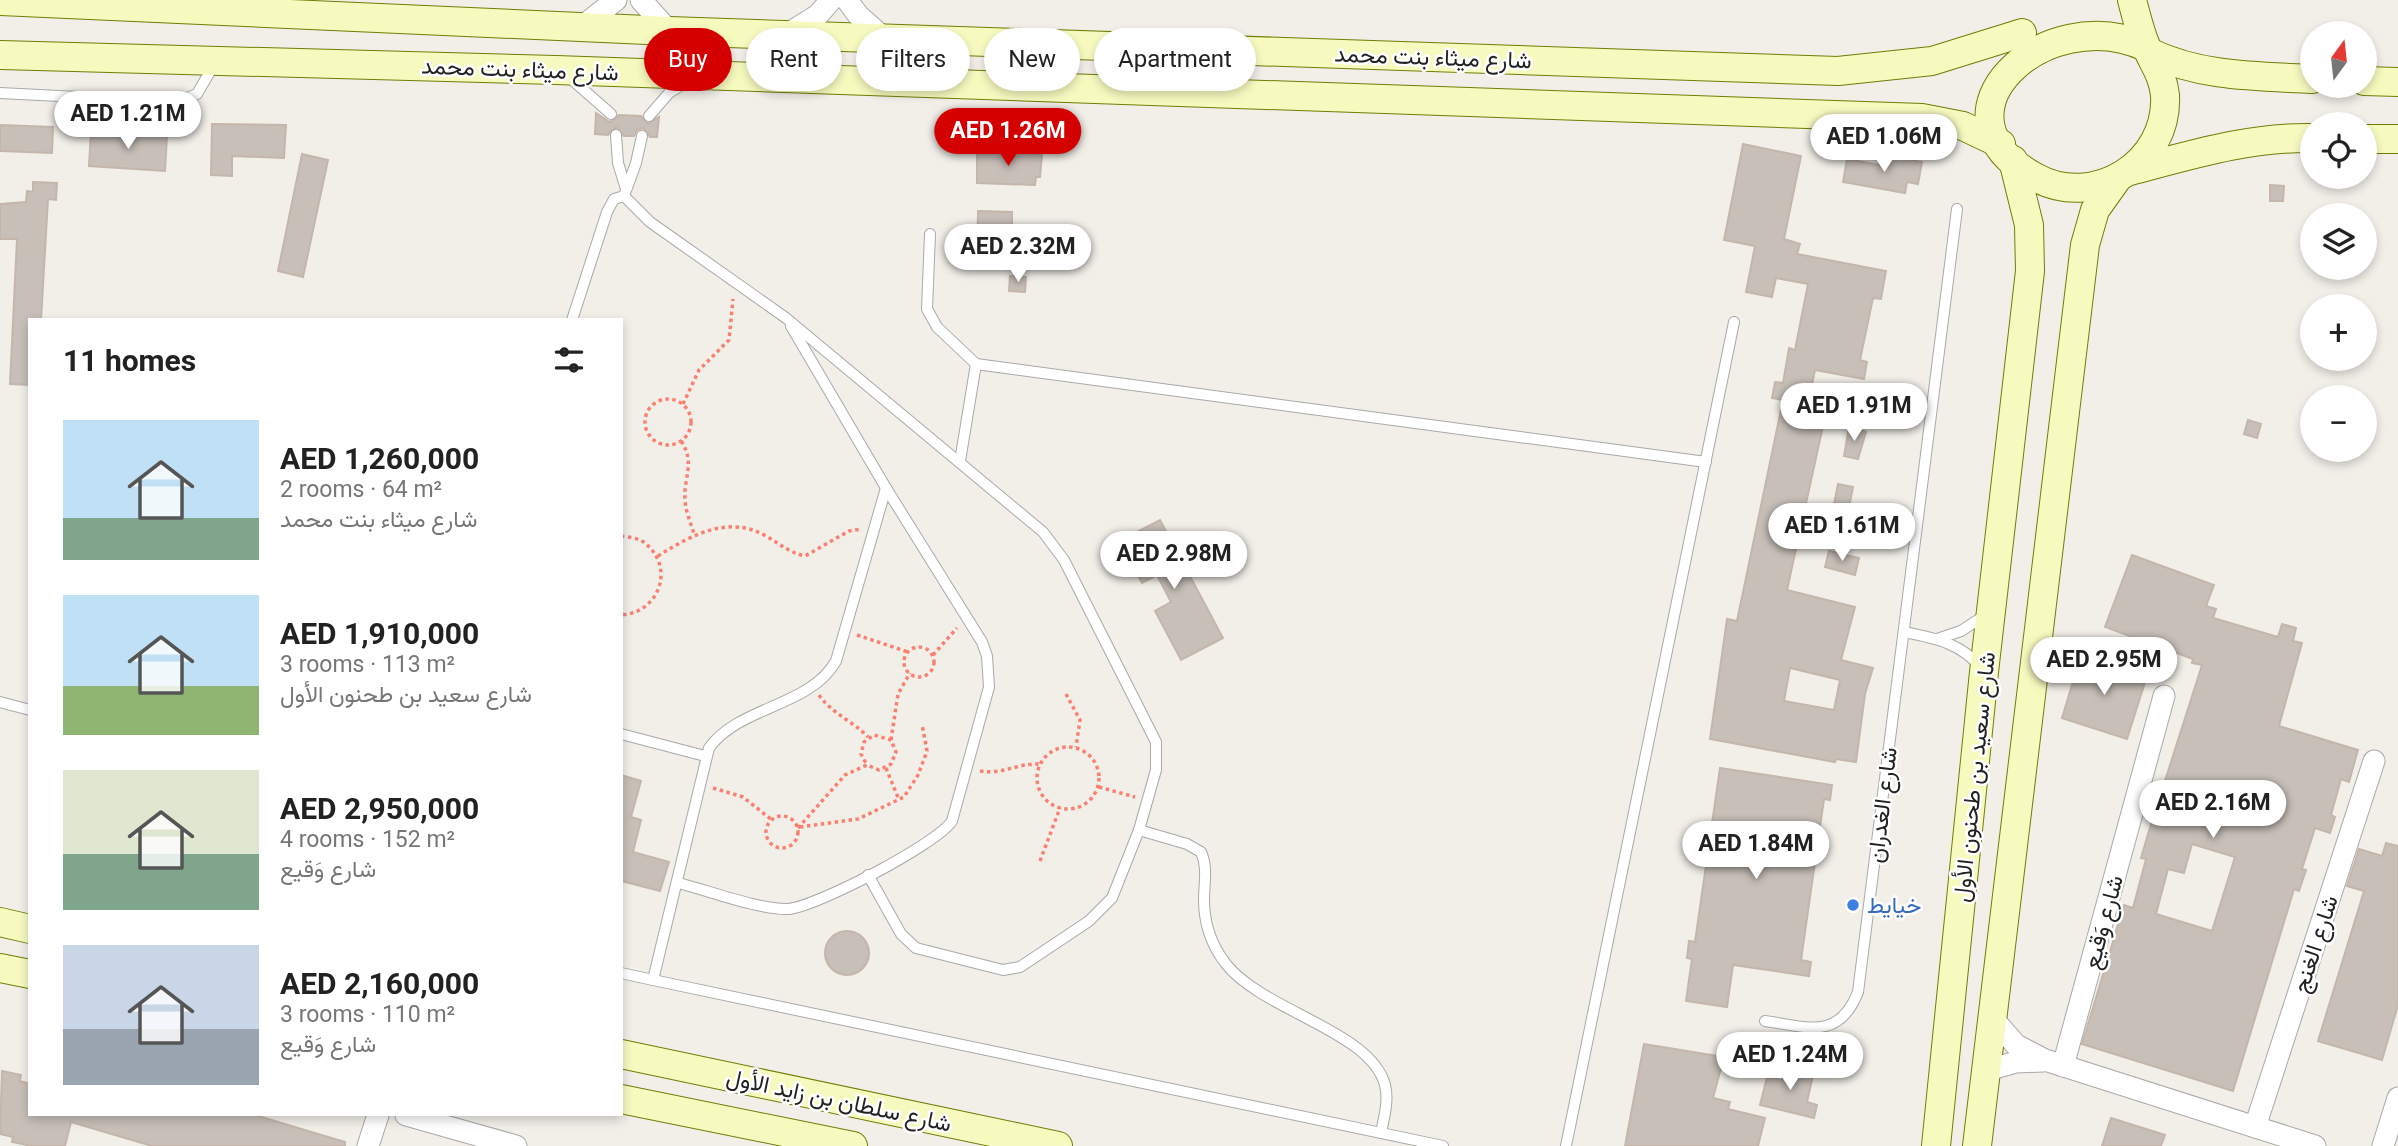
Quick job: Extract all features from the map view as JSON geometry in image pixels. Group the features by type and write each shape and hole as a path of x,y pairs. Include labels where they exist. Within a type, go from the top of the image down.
{"main road":[{"path":"2123,175 2150,150 2165,109 2162,80 2132,0"},
{"name":"شارع ميثاء بنت محمد","path":"0,1 186,5 644,29"},
{"path":"2300,78 2217,74 2183,66 2149,50 2120,25 2087,14 2069,14 2034,23 2000,60 1992,85 1990,111 2007,152 2035,177 2062,187 2090,187 2208,149 2263,140 2300,138"},
{"name":"شارع ميثاء بنت محمد","path":"970,42 1838,71 1932,61 2034,23"},
{"name":"شارع ميثاء بنت محمد","path":"0,55 644,73"},
{"name":"شارع ميثاء بنت محمد","path":"732,76 1922,118 1963,126 2007,152"},
{"path":"2377,81 2398,82"},
{"path":"2377,139 2398,139"},
{"name":"شارع سعيد بن طحنون الأول","path":"1936,1146 1984,672 2030,271 2029,225 2007,152"},
{"name":"شارع سعيد بن طحنون الأول","path":"1977,1146 1994,1021 2040,600 2084,246 2095,210 2123,175"},
{"path":"0,922 28,929"},
{"name":"شارع سلطان بن زايد الأول","path":"623,1054 1058,1146"},
{"path":"713,1118 720,1100 731,1093 819,1111 888,1111"},
{"name":"شارع سلطان بن زايد الأول","path":"623,1099 853,1146"}],"street":[{"path":"584,25 616,0"},
{"path":"641,0 666,28"},
{"path":"797,28 818,15 831,0"},
{"path":"847,0 873,28"},
{"name":"شارع وَقيع","path":"2054,1063 2164,696"},
{"name":"شارع الغنج","path":"2255,1126 2374,761"},
{"path":"1994,1021 2016,1045 2054,1063 2315,1146"},
{"path":"1988,1070 2016,1062 2054,1063"},
{"path":"2383,1146 2398,1098"},
{"path":"368,1146 378,1116"},
{"path":"410,1116 516,1146"}],"lane":[{"path":"0,93 177,102 192,98 201,90 216,60"},
{"path":"555,70 587,90 611,114"},
{"path":"649,116 672,91"},
{"path":"616,135 618,163 625,192 650,222 786,318 1043,532 1064,560 1156,742 1158,761 1139,830 1116,888 1105,907 1089,921 1012,970 994,968 910,945 868,876"},
{"path":"573,318 607,212 614,199 625,192 636,163 642,136"},
{"name":"شارع الغدران","path":"1765,1021 1827,1027 1844,1018 1858,992 1957,209"},
{"path":"930,234 927,309 937,327 976,364 1706,462"},
{"path":"678,883 790,909 806,905 868,876 947,829 955,812 989,687 990,672 982,642 886,488 786,318"},
{"path":"1566,1146 1734,322"},
{"path":"960,461 976,364"},
{"path":"653,980 678,883 705,756 715,741 728,730 812,685 832,668 845,632 886,488"},
{"path":"1937,639 1972,625 1992,610"},
{"path":"1904,632 1937,639 1959,648 1984,672"},
{"path":"0,702 28,709"},
{"path":"623,735 705,756"},
{"path":"1139,830 1187,844 1201,852 1205,865 1204,902 1210,936 1222,958 1237,976 1371,1060 1385,1087 1386,1108 1381,1133"},
{"path":"623,973 1444,1146"}],"path":[{"path":"683,404 699,370 719,354 729,340 730,313 738,284"},
{"path":"669,399 683,404 691,420 689,432 681,441 666,445 658,443 645,425 649,410 661,400 669,399"},
{"path":"681,441 688,451 690,466 684,498 694,534"},
{"path":"658,556 694,534 727,527 747,528 765,535 788,551 805,556 849,531 860,529 873,532"},
{"path":"623,536 641,540 658,556 662,579 654,600 636,614 623,615"},
{"path":"908,652 905,663 910,673 920,677 931,671 933,655 967,618"},
{"path":"845,632 908,652 924,648 933,655"},
{"path":"891,740 880,735 869,738 861,754 867,765 872,768 886,768 895,759 896,752 891,740 898,694 910,673"},
{"path":"812,685 831,711 851,720 869,738"},
{"path":"1066,694 1080,720 1076,747"},
{"path":"798,828 858,819 899,800 918,775 927,751 922,724"},
{"path":"1076,747 1096,762 1098,787 1083,805 1060,808 1046,801 1038,787 1040,764 1055,749 1076,747"},
{"path":"967,768 996,773 1027,763 1040,764"},
{"path":"772,820 766,831 775,847 793,845 797,840 798,828 845,775 867,765"},
{"path":"886,768 899,800"},
{"path":"699,785 743,797 772,820 790,818 798,828"},
{"path":"1098,787 1147,800"},
{"path":"1040,861 1060,808"}],"building":[{"path":"596,113 610,122 619,115 641,116 648,124 659,117 657,137 650,137 643,128 637,130 634,136 624,136 616,127 608,135 595,134"},
{"path":"942,116 968,117 967,145 941,144"},
{"path":"212,124 286,125 284,158 232,156 232,176 211,175"},
{"path":"0,125 53,127 52,153 0,151"},
{"path":"91,131 167,136 165,171 89,166"},
{"path":"1743,144 1801,156 1784,239 1800,244 1797,254 1886,271 1881,299 1873,298 1860,360 1867,362 1864,379 1815,370 1804,422 1823,426 1787,590 1855,607 1841,660 1873,668 1865,694 1856,762 1836,759 1835,762 1710,739 1727,619 1737,621 1783,400 1772,398 1775,382 1783,383 1789,348 1795,350 1808,284 1776,278 1772,297 1746,292 1755,246 1724,240","holes":["1790,668 1840,680 1834,710 1784,701"]},
{"path":"977,152 1042,154 1040,177 1036,177 1035,185 977,183"},
{"path":"302,154 328,160 303,277 278,271"},
{"path":"1881,155 1922,162 1918,184 1907,182 1905,193 1843,182 1847,159 1879,165"},
{"path":"33,182 57,183 56,200 48,199 41,318 28,318 28,385 10,384 17,239 0,239 0,204 26,202 27,191 33,192"},
{"path":"2270,185 2284,186 2283,201 2270,201"},
{"path":"978,211 1012,212 1012,261 977,260"},
{"path":"1010,276 1026,277 1025,292 1009,291"},
{"path":"2248,420 2261,424 2257,438 2244,434"},
{"path":"1849,427 1866,432 1858,459 1844,456"},
{"path":"1838,484 1853,487 1842,542 1827,539"},
{"path":"1160,520 1223,638 1181,660 1155,611 1171,602 1157,575 1142,583 1123,549 1138,542 1133,534"},
{"path":"1829,551 1859,558 1855,575 1825,567"},
{"path":"2132,555 2214,585 2206,606 2216,609 2213,618 2278,637 2282,624 2296,628 2293,641 2302,643 2279,726 2358,750 2349,782 2341,779 2331,815 2335,817 2330,833 2315,828 2302,869 2306,870 2299,891 2294,889 2233,1091 2082,1044 2124,905 2133,908 2146,859 2141,858 2202,665 2192,663 2193,659 2105,627","holes":["2192,844 2235,857 2212,931 2156,914 2168,869 2184,873"]},
{"path":"2081,655 2147,676 2127,739 2062,718"},
{"path":"1720,768 1832,785 1830,800 1824,799 1801,960 1811,962 1809,976 1733,965 1727,1007 1686,1001 1692,959 1687,958 1689,941 1695,942"},
{"path":"623,776 641,781 631,817 641,820 633,852 669,862 660,891 623,882"},
{"path":"2386,843 2398,846 2398,1005 2382,1060 2318,1041 2364,891 2347,886 2359,849 2382,856"},
{"path":"847,931 862,938 869,953 862,968 847,975 832,968 825,953 832,938"},
{"path":"1644,1044 1724,1057 1713,1098 1730,1102 1728,1109 1765,1118 1758,1146 1625,1146"},
{"path":"1786,1064 1814,1071 1807,1102 1817,1105 1814,1118 1760,1105 1767,1077 1782,1080"},
{"path":"2,1071 21,1075 20,1081 28,1083 28,1116 258,1116 345,1142 345,1146 152,1146 71,1122 65,1146 32,1146 12,1142 13,1137 0,1134"},
{"path":"2111,1118 2165,1135 2161,1146 2102,1146"}],"place":[{"name":"خيايط","path":"1853,905"}]}
